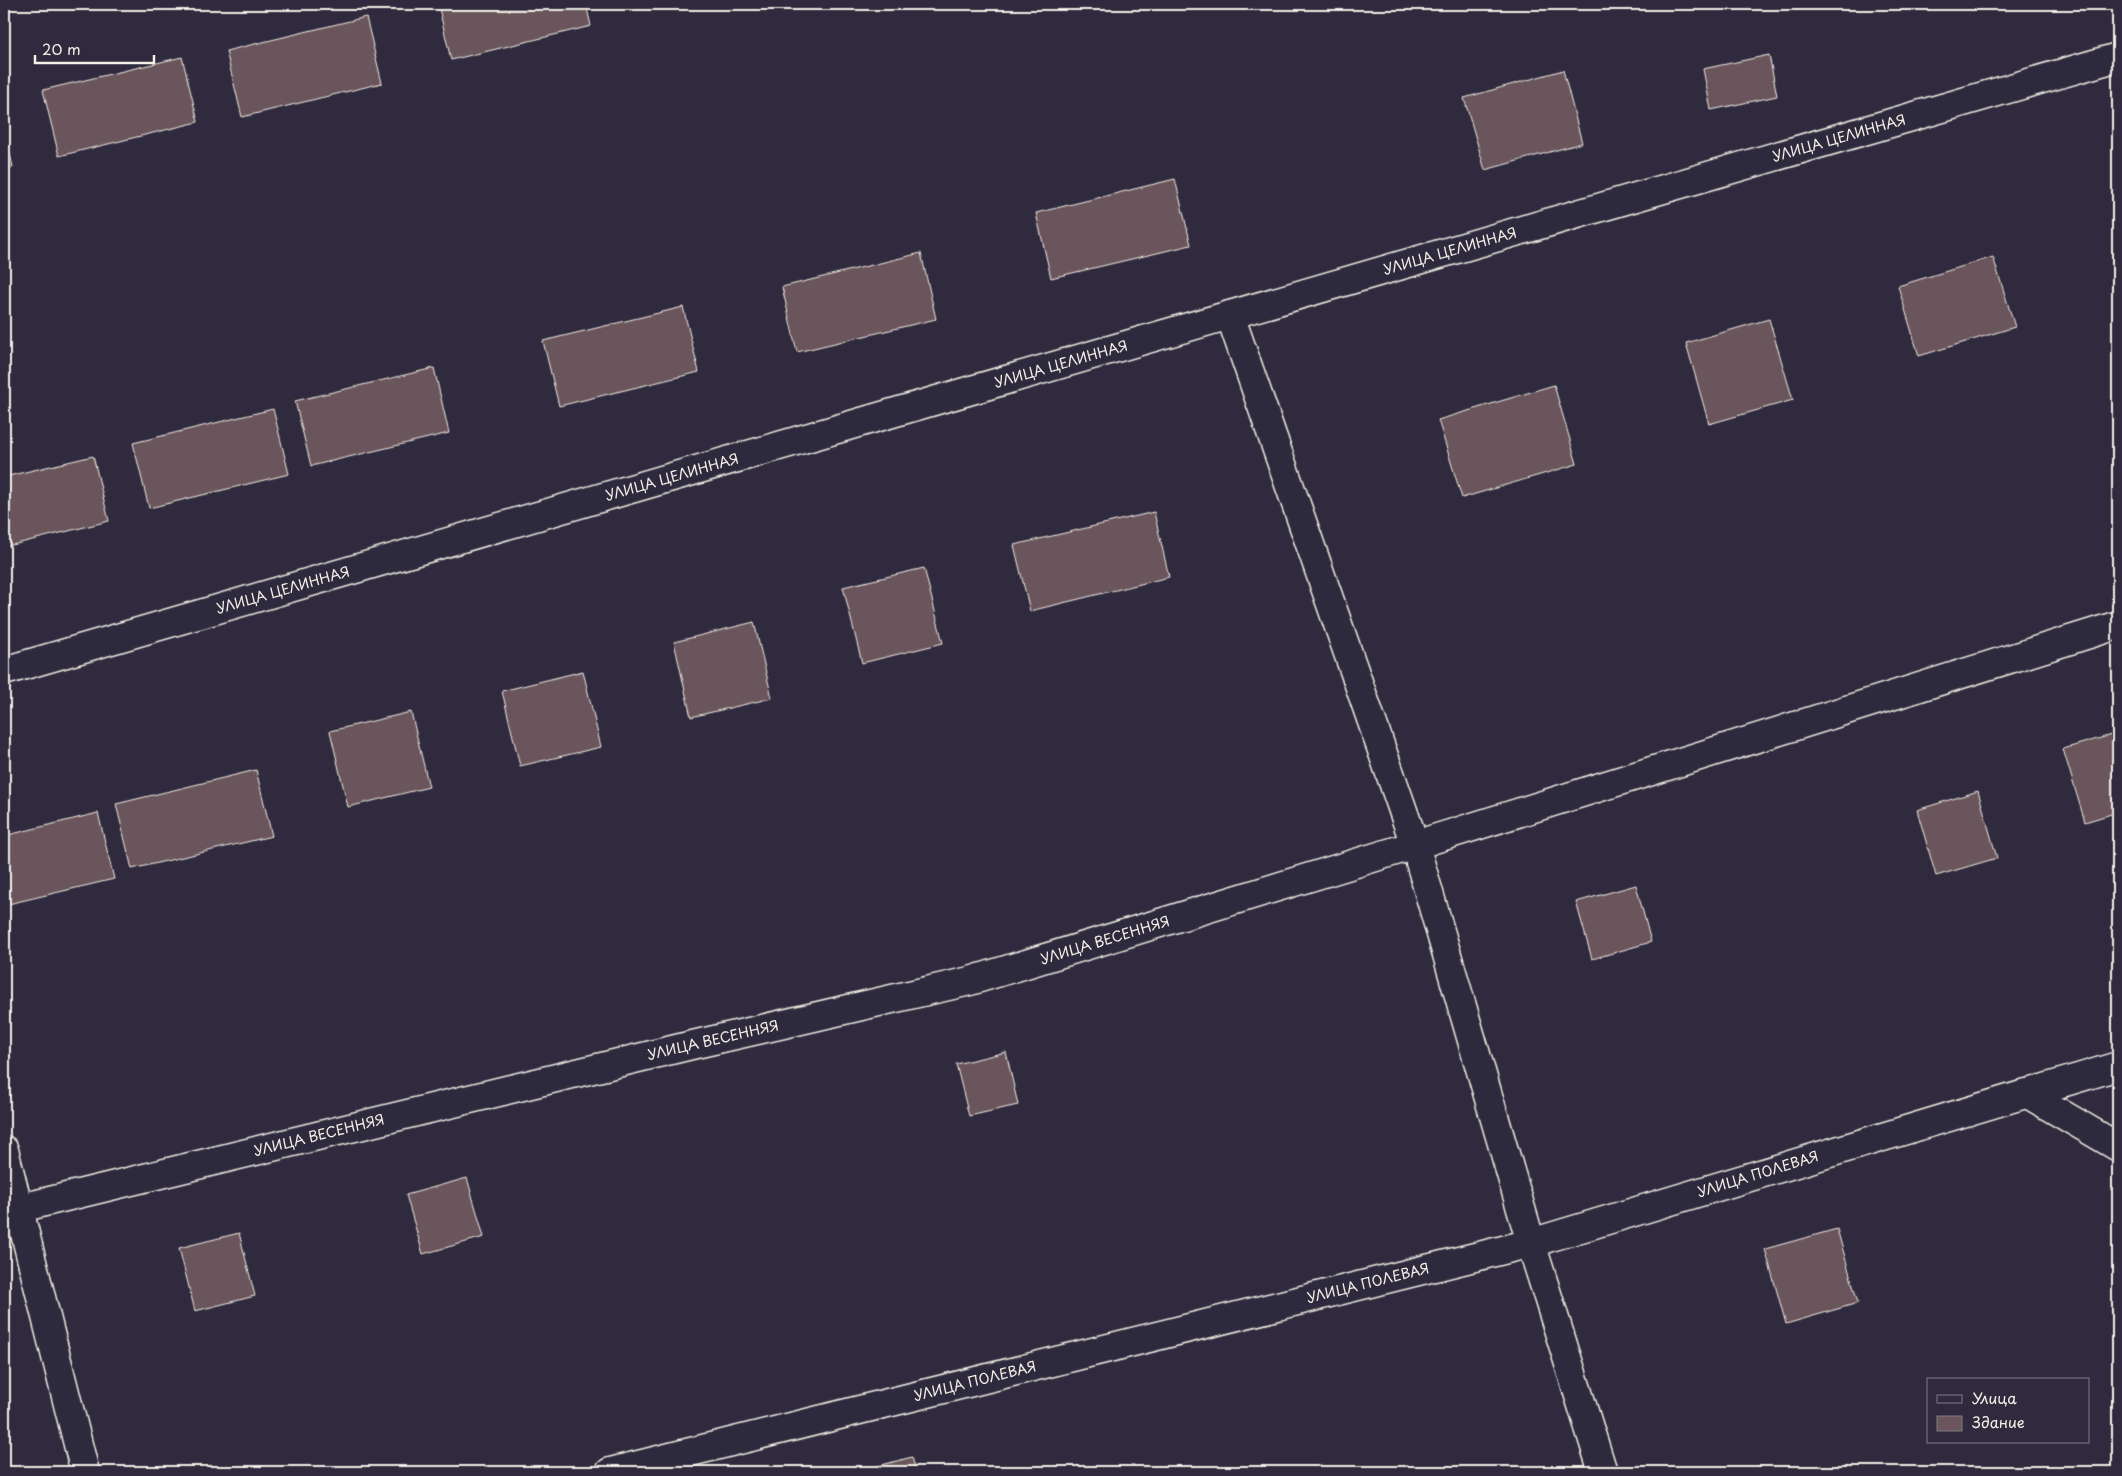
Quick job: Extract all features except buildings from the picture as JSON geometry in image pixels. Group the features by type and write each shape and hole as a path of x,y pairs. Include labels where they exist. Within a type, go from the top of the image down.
{"street":[{"name":"УЛИЦА ЦЕЛИННАЯ","path":"4,671 2118,57"},
{"path":"1230,315 1415,845 1531,1243 1603,1472"},
{"name":"УЛИЦА ВЕСЕННЯЯ","path":"11,1210 692,1045 970,981 1415,845 2118,625"},
{"name":"УЛИЦА ПОЛЕВАЯ","path":"610,1472 1531,1243 2118,1066"},
{"path":"2026,1093 2118,1147"},
{"path":"4,1150 11,1210 85,1472"}]}
